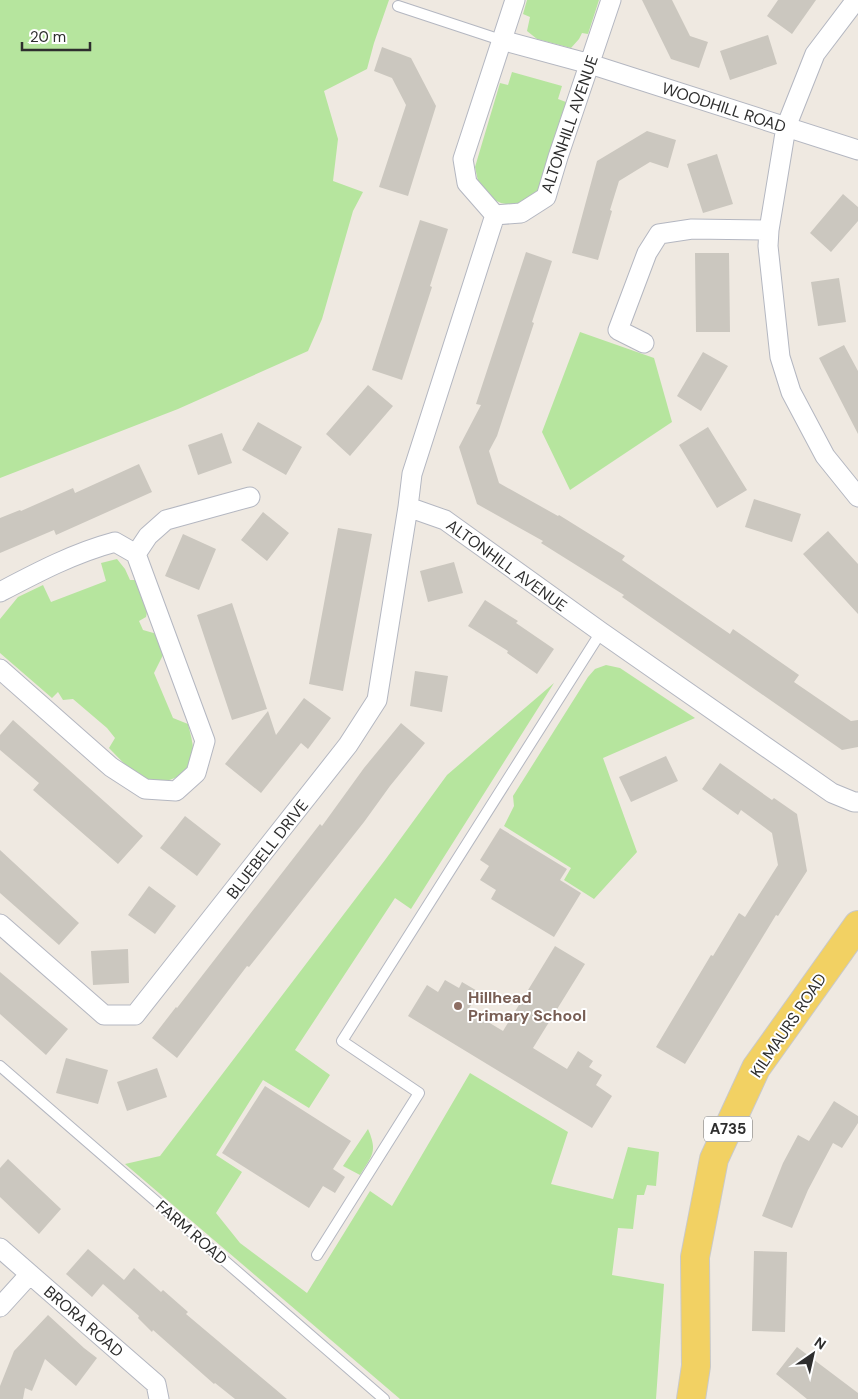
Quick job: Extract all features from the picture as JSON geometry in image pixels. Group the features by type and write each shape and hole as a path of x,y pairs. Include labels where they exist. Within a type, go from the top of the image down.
{"main road":[{"name":"KILMAURS ROAD","path":"691,1399 696,1366 695,1257 714,1159 756,1068 858,925"},
{"name":"KILMAURS ROAD","path":"696,1366 704,1399"}],"street":[{"path":"408,507 412,474 495,215 467,183 463,159 514,0"},
{"name":"ALTONHILL AVENUE","path":"495,215 520,212 546,197 611,0"},
{"path":"856,0 815,54 786,127 768,246 780,357 792,392 825,456 858,498"},
{"name":"WOODHILL ROAD","path":"501,40 590,64 858,150"},
{"path":"644,343 618,330 647,253 659,234 692,229 769,230"},
{"path":"136,554 148,536 166,520 250,497"},
{"name":"ALTONHILL AVENUE","path":"408,507 445,520 601,632 832,793 856,802"},
{"name":"BLUEBELL DRIVE","path":"0,924 104,1015 135,1015 348,745 377,700 408,507"},
{"path":"0,592 56,563 97,547 115,542 136,554 205,741 196,773 176,791 145,790 111,767 0,669"},
{"name":"BRORA ROAD","path":"0,1248 156,1384 159,1399"},
{"path":"0,1308 30,1274"}],"lane":[{"path":"398,6 501,40"},
{"path":"317,1255 419,1093 342,1041 601,632"},
{"name":"FARM ROAD","path":"0,1066 384,1399"}],"green space":[{"path":"0,0 389,0 367,69 324,91 338,139 333,181 363,192 353,211 322,319 308,351 178,409 0,478"},
{"path":"527,0 599,0 588,34 582,33 571,48 537,39 527,31 530,17 523,14"},
{"path":"512,72 562,86 558,99 566,102 541,187 529,200 516,206 501,203 488,197 479,186 475,167 500,83 508,85"},
{"path":"580,332 654,358 672,422 570,490 542,432"},
{"path":"117,559 125,569 130,580 137,580 148,607 146,617 139,621 143,630 157,634 164,653 154,673 173,718 188,724 192,739 193,753 191,763 182,774 169,780 147,780 137,774 124,764 109,748 115,738 107,728 73,699 63,700 58,692 52,698 0,653 0,619 18,597 43,585 51,602 106,581 101,563"},
{"path":"606,665 620,668 695,718 603,758 637,852 594,899 564,880 571,868 504,826 514,806 513,796 588,677 595,669"},
{"path":"554,683 411,909 395,898 295,1050 330,1075 309,1108 263,1080 216,1155 242,1172 216,1213 240,1243 307,1293 370,1191 392,1206 470,1073 568,1132 551,1184 613,1199 628,1147 659,1152 656,1186 647,1185 644,1195 637,1195 633,1229 618,1228 612,1275 664,1284 656,1399 400,1399 125,1164 160,1156 385,860 447,775"},
{"path":"368,1129 373,1148 368,1163 360,1175 343,1166"}],"building":[{"path":"642,0 672,0 690,36 708,42 699,68 671,59"},
{"path":"778,0 816,0 792,34 767,16"},
{"path":"768,35 777,64 730,80 720,51"},
{"path":"382,47 411,58 436,106 408,196 379,187 406,105 392,78 374,71"},
{"path":"647,131 676,140 668,168 650,162 619,181 598,260 572,253 597,161"},
{"path":"717,154 733,204 703,213 687,164"},
{"path":"843,194 858,207 858,221 831,252 810,233"},
{"path":"420,220 448,229 430,286 432,287 402,380 372,370"},
{"path":"526,252 552,261 497,436 489,451 499,483 559,515 625,556 622,560 730,634 733,629 799,675 794,682 851,721 858,720 858,747 842,750 622,597 624,595 541,543 543,541 477,504 459,447 481,405 476,404"},
{"path":"695,253 729,253 730,332 696,332"},
{"path":"839,278 846,322 818,326 811,282"},
{"path":"844,345 858,371 858,434 819,358"},
{"path":"703,352 728,366 701,411 677,396"},
{"path":"368,385 393,406 350,456 326,434"},
{"path":"258,422 302,447 286,475 242,450"},
{"path":"708,427 747,490 717,508 679,445"},
{"path":"222,433 232,463 198,475 188,445"},
{"path":"139,464 152,492 56,535 54,530 0,553 0,518 21,511 73,488 75,493"},
{"path":"754,499 801,514 792,542 745,527"},
{"path":"263,512 289,533 267,561 241,540"},
{"path":"338,528 372,534 343,691 309,684"},
{"path":"828,531 858,564 858,614 803,554"},
{"path":"183,534 216,549 199,590 165,576"},
{"path":"454,562 463,593 428,602 420,571"},
{"path":"485,600 518,621 516,623 554,649 537,674 507,653 508,651 468,626"},
{"path":"232,603 267,709 232,720 197,615"},
{"path":"415,671 448,676 442,712 410,706"},
{"path":"304,698 331,718 308,749 301,743 261,793 225,764 268,711 276,735"},
{"path":"13,720 143,836 118,864 33,790 39,783 0,750 0,735"},
{"path":"401,723 425,743 249,967 247,966 177,1058 152,1038 320,824 322,826 364,768"},
{"path":"666,756 678,781 631,802 619,777"},
{"path":"720,763 772,800 774,798 797,814 807,871 778,916 776,915 685,1064 656,1047 711,955 713,956 739,913 745,917 778,865 772,833 741,810 738,815 702,789"},
{"path":"185,816 221,844 197,876 160,848"},
{"path":"500,828 567,869 560,880 581,893 554,937 491,899 496,890 480,880 489,866 480,860"},
{"path":"0,850 79,923 59,945 0,893"},
{"path":"149,886 176,906 155,934 128,915"},
{"path":"555,946 585,964 533,1048 567,1069 578,1051 593,1061 589,1067 602,1075 596,1085 612,1096 592,1128 408,1016 427,985 438,992 445,980 459,988 462,982 479,992 468,1010 503,1031"},
{"path":"128,949 129,983 93,985 91,951"},
{"path":"0,972 68,1029 46,1055 0,1014"},
{"path":"66,1058 108,1070 98,1104 56,1093"},
{"path":"157,1068 167,1097 127,1111 117,1082"},
{"path":"265,1086 351,1141 333,1169 345,1177 335,1193 323,1186 309,1208 222,1153"},
{"path":"834,1101 858,1116 858,1123 842,1148 833,1143 808,1190 792,1228 762,1216 783,1163 798,1135 809,1141"},
{"path":"8,1159 61,1209 39,1234 0,1197 0,1168"},
{"path":"88,1249 124,1280 134,1268 161,1292 163,1290 188,1312 186,1314 287,1399 235,1399 214,1384 153,1330 152,1332 138,1318 139,1316 103,1284 92,1297 66,1274"},
{"path":"754,1251 787,1252 785,1332 752,1331"},
{"path":"48,1315 97,1358 76,1386 45,1359 32,1391 25,1388 23,1399 0,1399 0,1386 14,1351"},
{"path":"797,1347 858,1393 858,1399 807,1399 776,1374"}],"place":[{"name":"Hillhead Primary School","path":"458,1006"}]}
